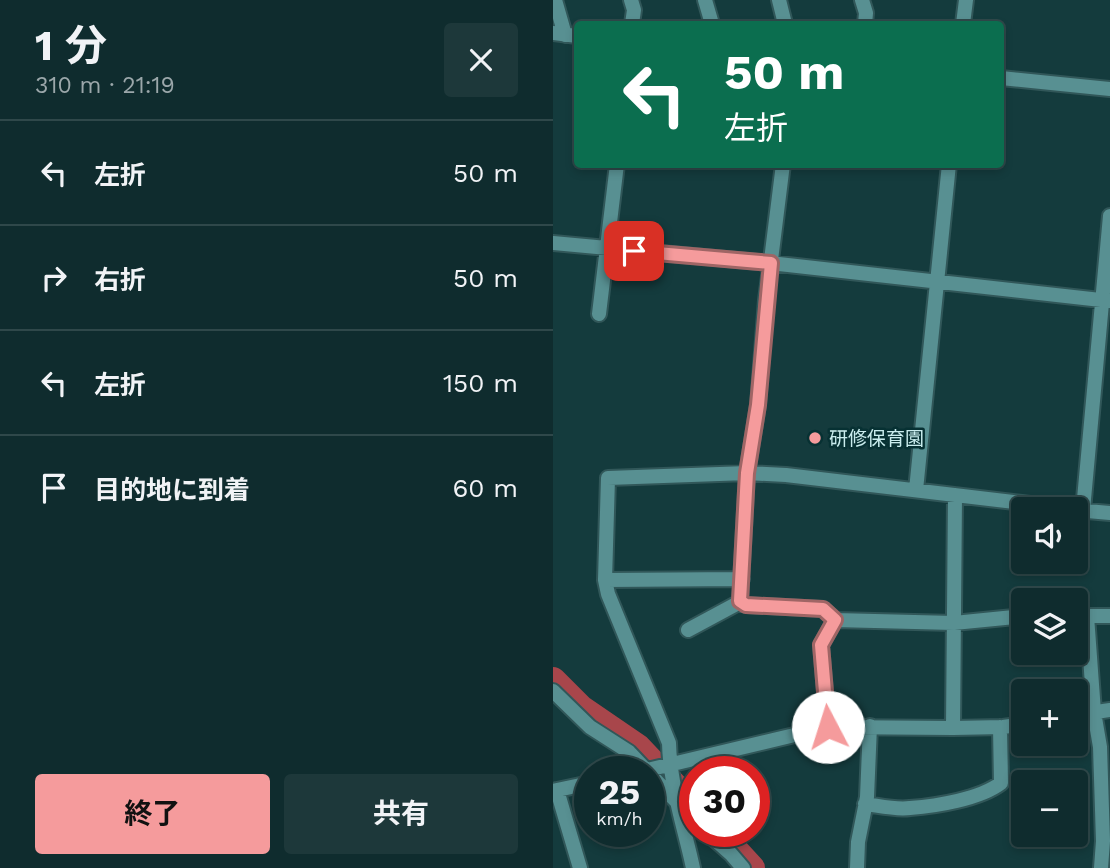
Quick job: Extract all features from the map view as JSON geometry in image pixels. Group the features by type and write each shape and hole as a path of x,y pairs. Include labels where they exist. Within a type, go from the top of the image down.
{"street":[{"path":"555,0 565,35"},
{"path":"631,0 634,10 632,21"},
{"path":"705,0 711,21"},
{"path":"779,0 784,21"},
{"path":"862,0 865,21"},
{"path":"963,21 966,0"},
{"path":"1004,78 1110,89"},
{"path":"599,314 617,168"},
{"path":"740,601 747,473 758,405 783,168"},
{"path":"916,490 949,168"},
{"path":"1079,497 1107,301 1110,216"},
{"path":"553,243 771,263 1107,301"},
{"path":"663,756 670,743 620,626 605,580 608,478 747,473 786,475 1011,502"},
{"path":"953,728 955,495"},
{"path":"1088,511 1110,513"},
{"path":"605,580 742,579"},
{"path":"740,601 746,605 823,609 835,620 954,623 1011,617"},
{"path":"688,630 740,601"},
{"path":"1088,616 1110,616"},
{"path":"828,727 821,645 835,620"},
{"path":"1088,664 1100,747 1103,841 1101,868"},
{"path":"553,691 590,727 635,756"},
{"path":"1088,713 1110,710"},
{"path":"857,868 865,804 870,726"},
{"path":"665,768 828,727 1011,726"},
{"path":"865,804 908,808 991,791 1001,783 1000,727"},
{"path":"665,785 679,804"},
{"path":"665,785 676,801 693,868"},
{"path":"574,786 555,790 580,868"},
{"path":"723,847 743,868"}],"waterway":[{"path":"553,680 581,708 638,747 679,790"},
{"path":"733,847 752,868"}],"place":[{"name":"研修保育園","path":"815,438"}],"route":[{"path":"634,251 771,263 758,405 747,473 740,601 746,605 823,609 835,620 821,645 828,727"}]}
